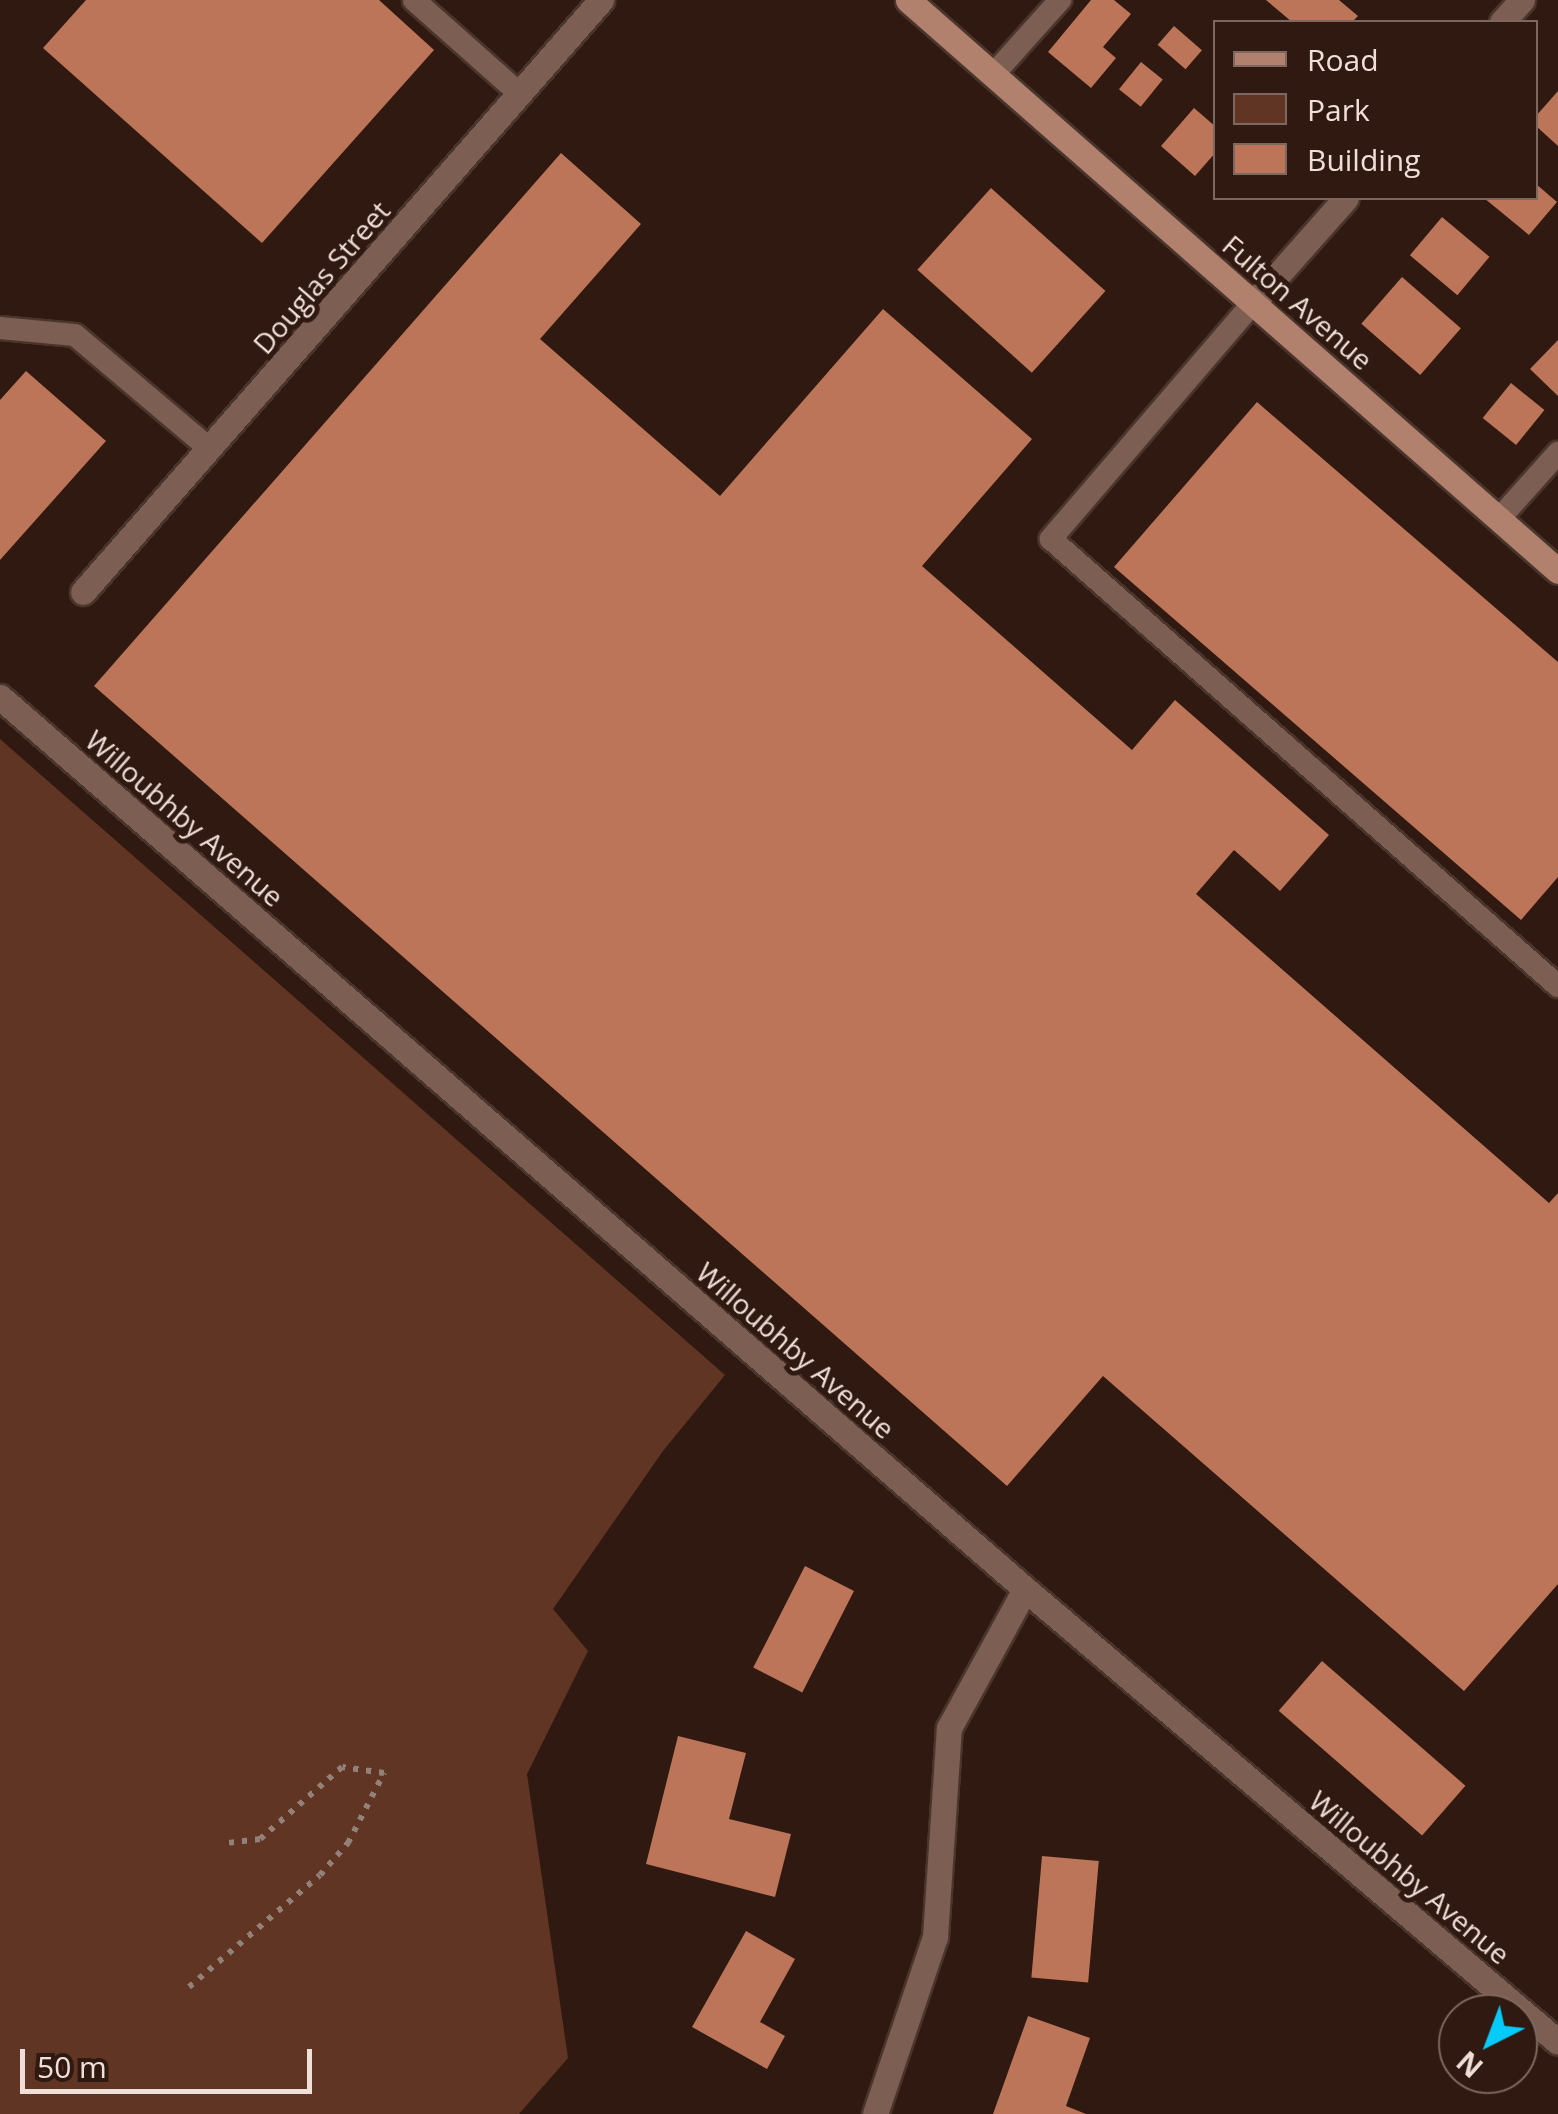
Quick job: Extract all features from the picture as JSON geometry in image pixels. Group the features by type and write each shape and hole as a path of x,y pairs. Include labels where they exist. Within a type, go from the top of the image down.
{"street":[{"name":"Douglas Street","path":"84,592 601,0"},
{"name":"Fulton Avenue","path":"908,0 1558,571"},
{"path":"1504,20 1522,0"},
{"path":"1253,303 1344,200"},
{"name":"Willoubhby Avenue","path":"0,697 1025,1589 1555,2033"},
{"path":"875,2114 935,1938 949,1728 1025,1589"}],"lane":[{"path":"414,0 521,95"},
{"path":"994,75 1060,0"},
{"path":"1253,303 1050,539 1558,986"},
{"path":"0,328 75,335 210,449"},
{"path":"1498,518 1558,453"}],"path":[{"path":"189,1987 320,1875 348,1843 384,1773 342,1767 328,1774 279,1826 260,1839 226,1843"}],"green space":[{"path":"0,739 725,1375 663,1451 553,1609 588,1651 527,1774 568,2058 519,2114 0,2114"}],"building":[{"path":"86,0 379,0 434,50 262,243 43,48"},
{"path":"1091,0 1114,0 1131,14 1103,47 1116,58 1091,88 1048,52"},
{"path":"1266,0 1339,0 1358,16 1354,20 1290,20"},
{"path":"1174,26 1202,50 1186,69 1158,45"},
{"path":"1141,62 1163,80 1141,107 1119,89"},
{"path":"1558,91 1558,146 1538,128 1538,114"},
{"path":"1194,108 1213,124 1213,155 1195,176 1161,146"},
{"path":"561,153 641,224 540,339 720,496 883,309 1032,439 922,566 1132,750 1175,700 1329,835 1280,891 1234,850 1196,894 1549,1203 1558,1193 1558,1584 1464,1691 1103,1376 1007,1486 94,686"},
{"path":"1538,186 1557,202 1529,235 1486,200 1538,200"},
{"path":"991,188 1105,291 1032,373 917,270"},
{"path":"1442,217 1489,257 1457,295 1410,255"},
{"path":"1402,277 1461,328 1420,375 1361,324"},
{"path":"1558,340 1558,396 1530,369"},
{"path":"26,371 106,441 0,560 0,400"},
{"path":"1511,383 1544,410 1516,445 1483,418"},
{"path":"1257,402 1558,662 1558,877 1521,920 1114,567"},
{"path":"805,1566 854,1591 802,1693 753,1668"},
{"path":"1322,1661 1465,1786 1422,1835 1279,1711"},
{"path":"678,1736 746,1753 729,1819 791,1834 775,1897 646,1864"},
{"path":"1042,1856 1099,1861 1088,1983 1031,1978"},
{"path":"746,1931 795,1959 760,2022 785,2036 767,2069 692,2027"},
{"path":"1028,2016 1090,2038 1066,2106 1086,2114 993,2114"}]}
